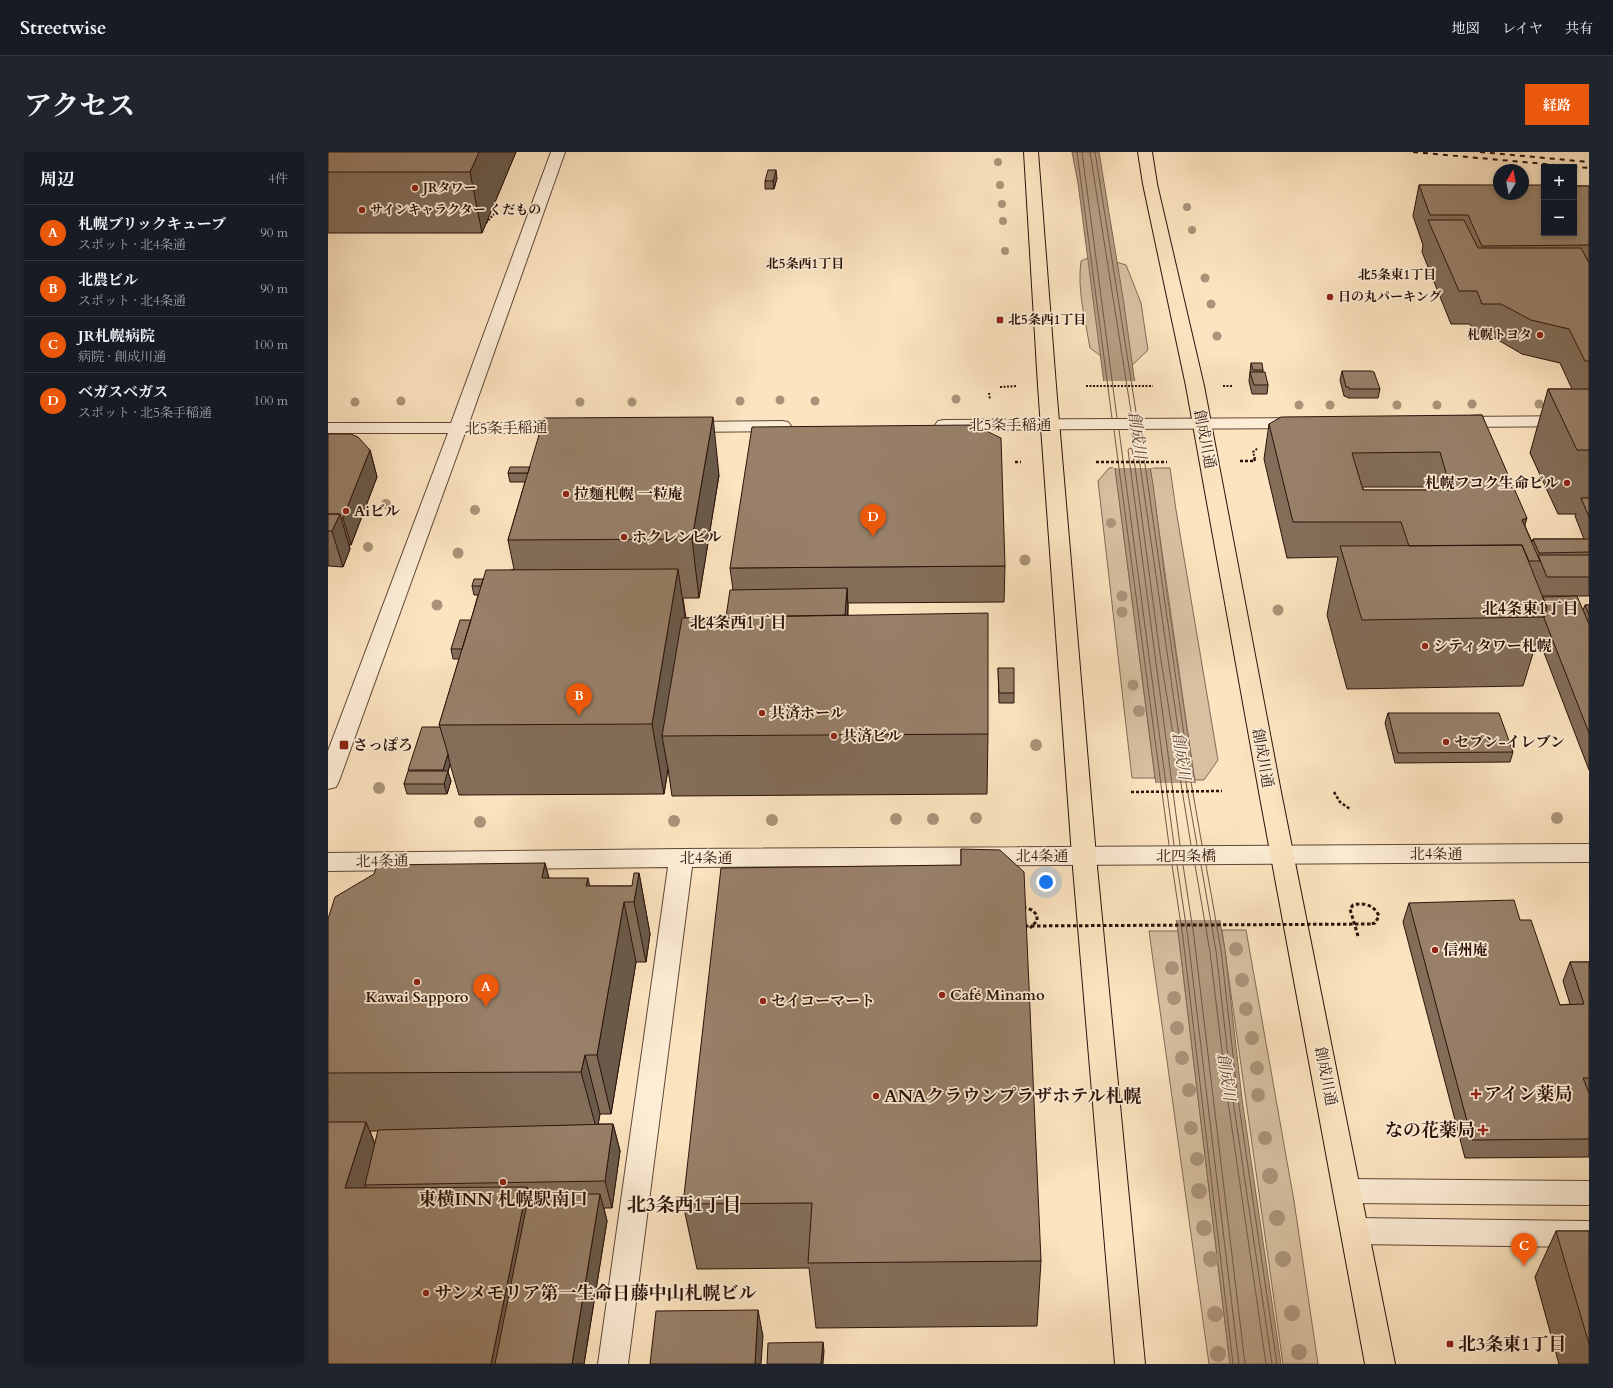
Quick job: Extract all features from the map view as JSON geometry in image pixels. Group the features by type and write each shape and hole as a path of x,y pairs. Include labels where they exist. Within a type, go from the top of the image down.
{"highway":[{"path":"1031,152 1084,856 1130,1364"},
{"name":"創成川通","path":"1145,152 1150,184 1203,424 1268,784 1356,1231 1380,1364"}],"street":[{"path":"328,781 458,429 558,152"},
{"path":"1440,422 1589,421"},
{"path":"1203,424 1321,423"},
{"name":"北5条手稲通","path":"928,425 1203,424"},
{"path":"671,427 796,426"},
{"name":"北5条手稲通","path":"328,428 591,428"},
{"name":"北4条通","path":"1234,855 1589,853"},
{"name":"北四条橋","path":"1084,856 1234,855"},
{"name":"北4条通","path":"328,862 1084,856"},
{"path":"613,1364 681,858"},
{"path":"1348,1191 1589,1193"},
{"path":"1356,1231 1589,1234"}],"path":[{"path":"486,223 494,214"},
{"path":"1000,387 1016,386"},
{"path":"1086,386 1153,386"},
{"path":"1240,461 1255,461 1254,452 1258,448"},
{"path":"1015,462 1021,462"},
{"path":"1096,462 1167,462"},
{"path":"1131,792 1222,791"},
{"path":"1334,792 1340,802 1350,809"},
{"path":"1019,926 1025,926 1371,924 1376,923 1379,916 1370,905 1353,905 1350,909 1358,936"},
{"path":"1020,906 1027,907 1037,915 1038,920 1036,924 1030,928"}],"shaded area":[{"path":"1094,255 1126,265 1141,303 1148,350 1124,373 1090,348 1082,304 1080,272 1081,261"},
{"path":"1115,467 1155,778 1132,778 1098,481 1109,468"},
{"path":"1150,468 1170,468 1218,760 1204,780 1195,780 1194,776"},
{"path":"1222,930 1246,930 1294,1201 1318,1364 1283,1364"},
{"path":"1149,931 1178,931 1230,1364 1209,1364"}],"water":[{"name":"創成川","path":"1072,152 1099,152 1124,304 1134,377 1153,484 1166,587 1194,776 1225,950 1242,1099 1281,1364 1230,1364 1179,939 1155,777 1078,183"}],"pier":[{"path":"1101,381 1137,381 1153,468 1113,468"},
{"path":"1154,783 1197,783 1222,920 1174,920"}],"building":[{"path":"328,152 479,152 470,172 328,172"},
{"path":"768,170 776,170 773,181 765,181"},
{"path":"1419,185 1493,185 1493,200 1529,200 1529,185 1541,185 1541,236 1577,236 1577,186 1589,186 1589,245 1482,246 1468,215 1430,215"},
{"path":"1428,220 1464,220 1478,248 1581,248 1589,263 1589,361 1585,361 1569,329 1531,320 1501,304 1482,304 1477,291 1459,291"},
{"path":"1251,363 1262,363 1263,370 1253,370"},
{"path":"1342,371 1374,372 1380,389 1349,389 1349,387 1346,387"},
{"path":"1250,372 1265,372 1268,385 1254,385"},
{"path":"1548,389 1589,389 1589,450 1577,450"},
{"path":"1482,415 1527,518 1522,520 1540,561 1529,561 1522,545 1409,546 1401,522 1293,522 1269,424 1281,417","holes":["1440,452 1451,490 1363,490 1352,453"]},
{"path":"713,417 692,539 508,540 544,418"},
{"path":"974,425 1001,438 1005,566 730,568 752,427"},
{"path":"328,434 351,434 358,437 370,450 343,518 341,518 340,514 328,514"},
{"path":"510,467 530,467 528,473 508,473"},
{"path":"1581,498 1589,498 1589,517"},
{"path":"328,514 340,514 332,531 328,531"},
{"path":"1533,539 1589,539 1589,552 1539,553"},
{"path":"1522,545 1547,608 1540,607 1544,617 1362,620 1340,546"},
{"path":"1538,555 1589,555 1589,577 1547,577"},
{"path":"678,569 652,724 439,725 486,570"},
{"path":"474,579 483,579 481,586 472,586"},
{"path":"847,588 845,615 726,617 730,590"},
{"path":"1577,596 1589,624 1589,733 1544,618 1547,608 1543,597"},
{"path":"1585,605 1589,605 1589,615"},
{"path":"988,613 988,734 662,736 682,618"},
{"path":"460,620 471,620 462,649 451,649"},
{"path":"998,668 1014,668 1014,693 999,693"},
{"path":"1388,713 1499,713 1513,752 1398,753"},
{"path":"422,727 440,727 448,754 443,770 408,770"},
{"path":"408,771 448,771 444,784 404,784"},
{"path":"961,849 1000,850 1024,872 1041,1261 808,1263 812,1203 683,1204 721,868 961,865"},
{"path":"545,863 542,878 588,878 586,886 632,886 634,873 639,873 634,902 624,902 597,1055 585,1055 581,1072 328,1073 328,919 335,897 374,874 377,865"},
{"path":"1514,900 1520,920 1531,920 1560,1005 1584,1004 1570,962 1589,962 1589,1078 1583,1078 1589,1093 1589,1139 1472,1140 1409,903"},
{"name":"サンメモリア第一生命日藤中山札幌ビル","path":"328,1122 366,1122 345,1188 527,1187 491,1364 328,1364"},
{"path":"613,1124 605,1181 365,1185 378,1130"},
{"path":"529,1194 600,1194 572,1364 495,1364"},
{"path":"1556,1231 1589,1231 1589,1344"},
{"path":"758,1310 755,1364 650,1364 656,1311"},
{"path":"823,1342 821,1364 767,1364 768,1343"}],"railway":[{"path":"1413,152 1589,168"},
{"path":"1480,152 1589,162"}],"place":[{"name":"JRタワー","path":"415,188"},
{"name":"サインキャラクター くだもの","path":"362,210"},
{"name":"日の丸パーキング","path":"1330,297"},
{"name":"北5条西1丁目","path":"1000,320"},
{"name":"札幌トヨタ","path":"1540,335"},
{"name":"札幌フコク生命ビル","path":"1567,483"},
{"name":"拉麵札幌 一粒庵","path":"566,494"},
{"name":"Aiビル","path":"346,511"},
{"name":"ホクレンビル","path":"624,537"},
{"name":"ベガスベガス","path":"873,537"},
{"name":"シティタワー札幌","path":"1425,646"},
{"name":"共済ホール","path":"762,713"},
{"name":"北農ビル","path":"579,716"},
{"name":"共済ビル","path":"834,736"},
{"name":"セブン-イレブン","path":"1446,742"},
{"name":"さっぽろ","path":"344,745"},
{"name":"信州庵","path":"1435,950"},
{"name":"Kawai Sapporo","path":"417,982"},
{"name":"Café Minamo","path":"942,995"},
{"name":"セイコーマート","path":"763,1001"},
{"name":"札幌ブリックキューブ","path":"486,1007"},
{"name":"アイン薬局","path":"1476,1094"},
{"name":"ANAクラウンプラザホテル札幌","path":"876,1096"},
{"name":"なの花薬局","path":"1483,1130"},
{"name":"東横INN 札幌駅南口","path":"503,1182"},
{"name":"JR札幌病院","path":"1524,1266"},
{"name":"サンメモリア第一生命日藤中山札幌ビル","path":"426,1293"},
{"name":"北3条東1丁目","path":"1450,1344"}],"district":[{"name":"北5条西1丁目","path":"805,264"},
{"name":"北5条東1丁目","path":"1397,275"},
{"name":"北4条東1丁目","path":"1530,609"},
{"name":"北4条西1丁目","path":"738,623"},
{"name":"北3条西1丁目","path":"684,1205"}]}
